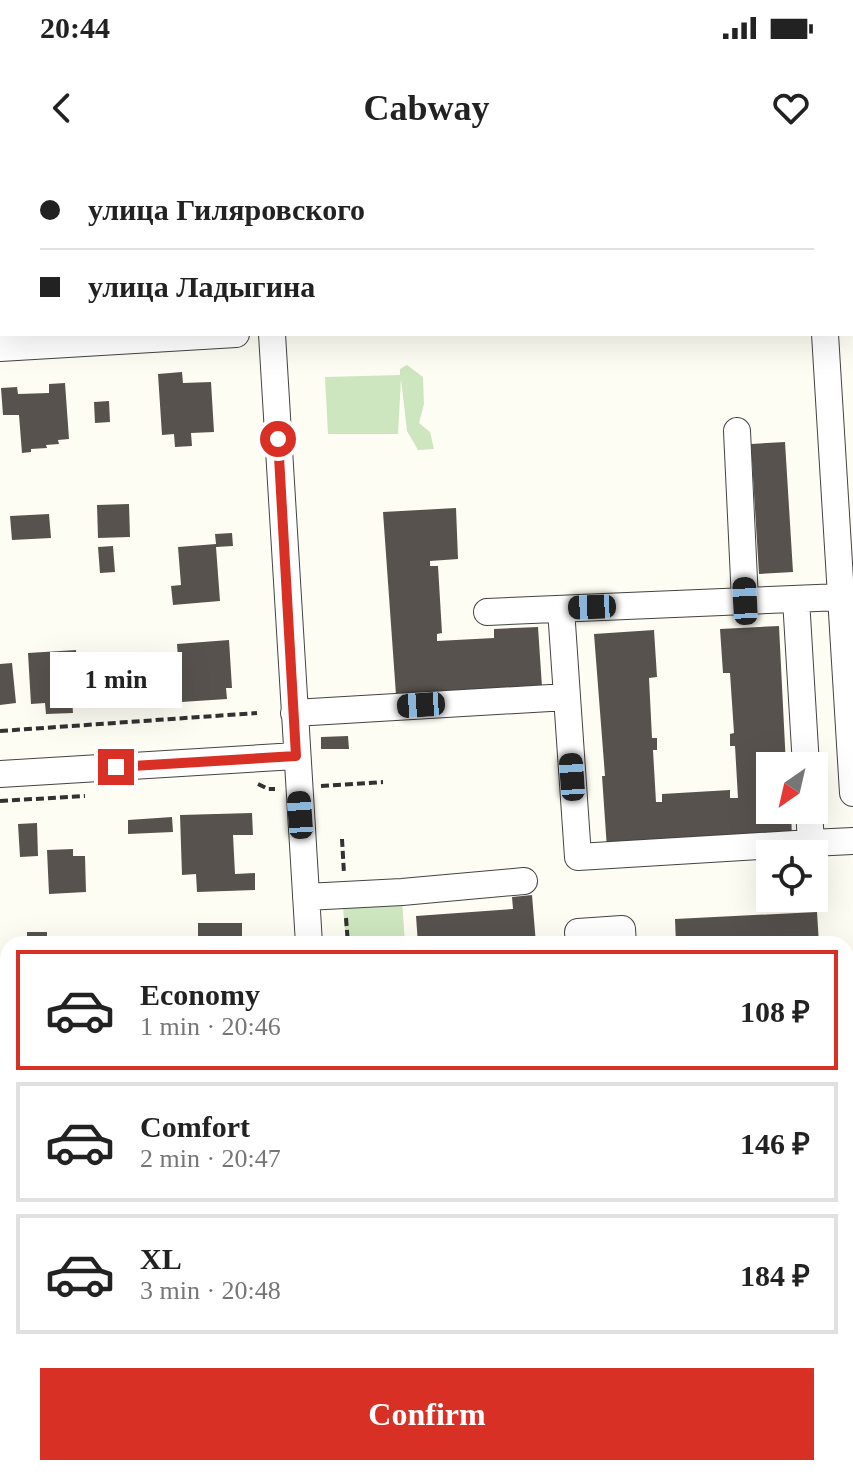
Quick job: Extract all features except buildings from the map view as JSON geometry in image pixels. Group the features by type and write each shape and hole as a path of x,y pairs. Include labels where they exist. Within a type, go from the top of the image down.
{"street":[{"path":"0,348 202,336"},
{"path":"272,336 308,936"},
{"path":"825,336 853,793"},
{"path":"737,431 745,601"},
{"path":"487,612 841,597"},
{"path":"796,599 805,752"},
{"path":"561,609 578,857 756,846"},
{"path":"294,713 567,697"},
{"path":"0,774 296,756"},
{"path":"828,842 853,841"},
{"path":"306,897 524,881"},
{"path":"578,936 578,932 622,929 622,936"}],"path":[{"path":"0,731 257,713"},
{"path":"315,786 383,782"},
{"path":"262,784 268,789"},
{"path":"342,839 344,881"},
{"path":"345,904 347,936"}],"green space":[{"path":"407,365 423,377 424,404 419,423 430,432 434,449 418,450 407,431 401,379 398,434 328,434 325,377 400,375 400,369"},
{"path":"402,898 404,936 345,936 343,907"}],"route":[{"path":"116,767 296,756 278,439"}]}
